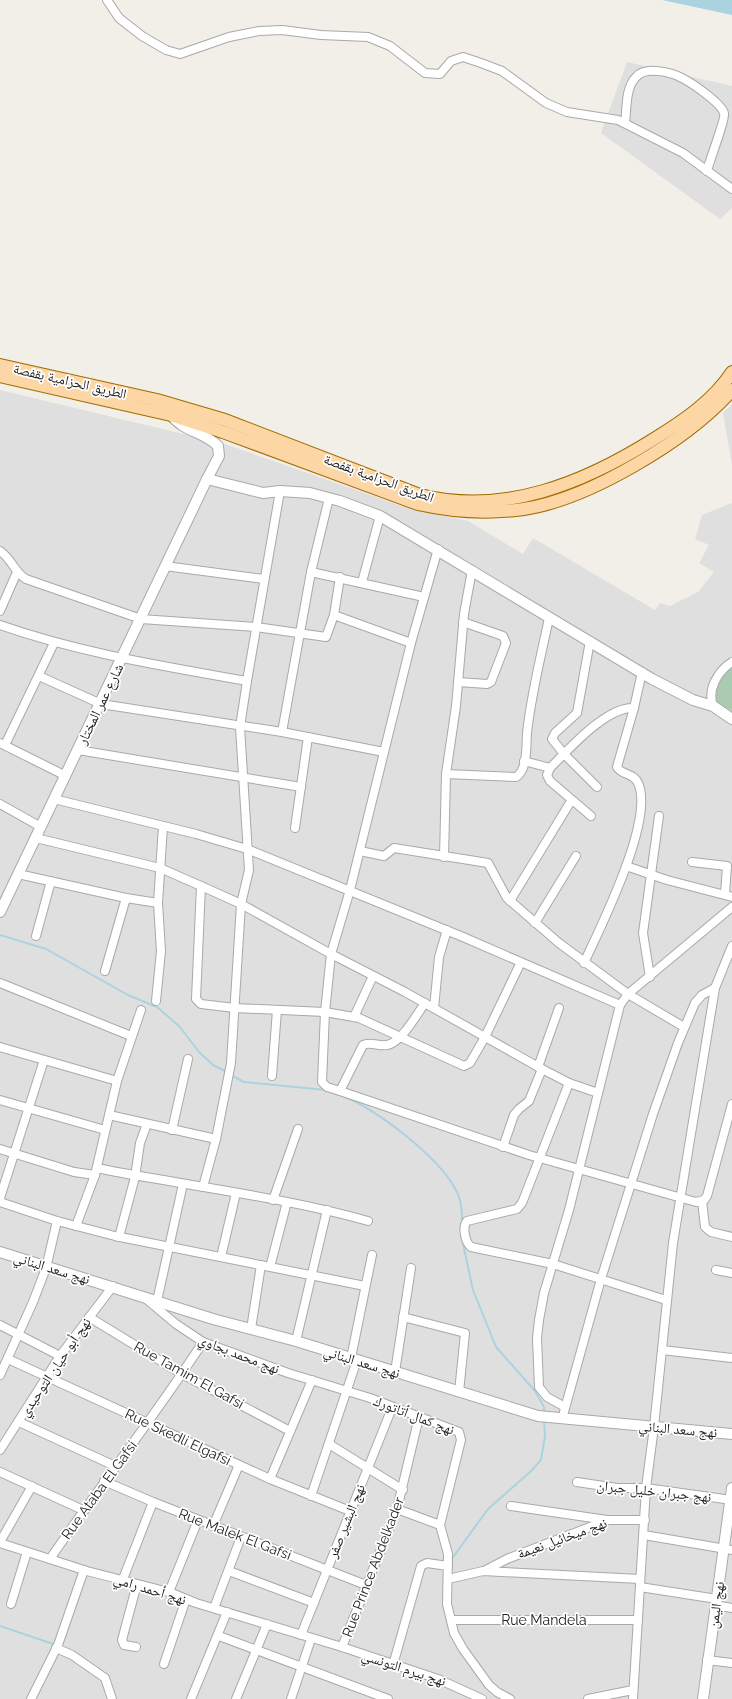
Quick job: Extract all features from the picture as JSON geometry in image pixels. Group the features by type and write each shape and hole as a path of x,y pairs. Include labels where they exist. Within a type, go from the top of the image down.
{"main road":[{"name":"الطريق الحزامية بقفصة","path":"0,365 157,400 225,420 420,495 439,500 461,502 499,500 525,496 573,482 629,455 671,429 704,403 732,372"},
{"name":"الطريق الحزامية بقفصة","path":"0,376 171,415 223,432 418,504 455,511 499,511 547,504 591,487 634,465 674,440 711,412 732,390"}],"street":[{"path":"107,0 119,18 142,36 166,50 180,54 229,37 259,31 282,30 321,35 368,37 390,46 426,73 440,74 451,61 463,57 502,71 546,104 567,112 618,120 625,123 683,153 732,189"},
{"path":"625,123 629,87 636,76 646,71 663,73 682,78 704,93 718,105 724,113 724,122 719,131 707,171"},
{"name":"شارع عمر المختار","path":"0,912 219,456 218,446 199,434 183,427 171,415"},
{"path":"207,479 256,492 296,491 329,498 380,516 438,549 549,618 642,672 693,700 713,706 732,719"},
{"path":"203,1187 216,1138 231,1063 241,904 249,870 242,778 240,727 280,491"},
{"path":"282,732 311,572 329,498"},
{"path":"362,582 380,516"},
{"path":"438,549 411,643 350,890 331,954 325,1012 321,1079 324,1085 503,1147 696,1202 702,1201 707,1196 732,1104"},
{"path":"0,551 10,560 21,577 141,619 256,628 326,637 334,615 340,578"},
{"path":"165,566 264,579"},
{"path":"444,857 446,774 458,682 463,622 472,570"},
{"path":"0,611 17,572"},
{"path":"311,572 362,582 424,597"},
{"path":"334,615 411,643"},
{"path":"446,774 516,777 522,772 530,710 549,618"},
{"path":"458,682 487,684 491,682 506,640 503,636 463,622"},
{"path":"0,625 54,643 122,659 247,681"},
{"path":"590,641 577,713 552,736 552,739 564,754 597,787"},
{"path":"54,643 3,744 66,776"},
{"path":"713,706 711,701 714,682 722,669 732,662"},
{"path":"584,962 626,866 642,812 642,796 638,783 634,777 620,771 617,767 634,708 642,672"},
{"path":"38,676 101,704 240,727 282,732 384,752"},
{"path":"591,816 571,801 547,779 547,775 550,768 564,754 613,713 628,708 634,708"},
{"path":"295,828 308,738"},
{"path":"78,750 301,787"},
{"path":"524,761 550,768"},
{"path":"54,799 247,849 447,930 620,1005"},
{"path":"510,901 571,801"},
{"path":"0,804 41,827"},
{"path":"650,977 643,933 659,816"},
{"path":"156,1001 161,951 158,903 163,826"},
{"path":"36,838 160,868 241,904 331,954 425,1003 540,1068 569,1082 598,1093"},
{"path":"360,851 384,856 394,848 488,863 504,894 535,923 584,962 628,994 684,1027"},
{"path":"535,923 576,856"},
{"path":"626,866 729,895 727,866 692,862"},
{"path":"18,874 126,898 158,903"},
{"path":"36,936 51,882"},
{"path":"201,886 196,999 201,1004 235,1008 325,1012 354,1017 374,1024 464,1066 470,1063 485,1037 521,962"},
{"path":"105,971 126,898"},
{"path":"565,1407 542,1393 538,1380 537,1338 539,1320 544,1293 554,1264 620,1005 628,994 732,907"},
{"path":"434,1008 439,957 447,930"},
{"path":"588,1699 633,1695 646,1488 654,1427 666,1300 715,988 732,946"},
{"path":"354,1017 373,976"},
{"path":"0,983 131,1036"},
{"path":"557,1418 565,1407 601,1279 653,1114 684,1027 698,999 715,988"},
{"path":"340,1091 363,1045 367,1043 389,1045 400,1037 425,1003"},
{"path":"503,1147 516,1111 529,1101 559,1008"},
{"path":"76,1226 96,1172 117,1081 141,1010"},
{"path":"272,1076 277,1010"},
{"path":"0,1047 117,1081"},
{"path":"172,1130 188,1059"},
{"path":"0,1198 16,1154 44,1060"},
{"path":"569,1082 541,1158 520,1206 517,1209 467,1221 464,1227 467,1243 471,1247 554,1264 666,1300"},
{"path":"0,1100 29,1107 105,1130"},
{"path":"109,1115 172,1130 216,1138"},
{"path":"119,1237 135,1177 136,1161 147,1124"},
{"path":"273,1200 298,1129"},
{"path":"0,1149 74,1172 96,1172 203,1187 327,1210 368,1221"},
{"path":"157,1301 184,1184"},
{"path":"222,1257 236,1193"},
{"path":"702,1201 705,1227 710,1232 732,1237"},
{"path":"0,1202 57,1221 119,1237 365,1286"},
{"path":"270,1267 287,1202"},
{"path":"296,1342 310,1275 327,1210"},
{"path":"0,1375 20,1335 46,1268 57,1221"},
{"name":"نهج سعد البناني","path":"0,1252 46,1268 113,1286 157,1301 354,1359 538,1416 732,1434"},
{"path":"311,1496 346,1391 354,1359 365,1286 372,1255"},
{"path":"251,1329 261,1266"},
{"path":"395,1372 411,1268"},
{"path":"716,1270 732,1273"},
{"name":"نهج أبو حيان التوحيدي","path":"0,1450 60,1356 113,1286"},
{"name":"نهج محمد بجاوي","path":"144,1296 176,1324 204,1342 346,1391"},
{"name":"Rue Tamim El Gafsi","path":"89,1317 182,1374 290,1431"},
{"path":"403,1317 465,1334 459,1392"},
{"path":"0,1325 60,1356"},
{"name":"Rue Ataba El Gafsi","path":"50,1559 83,1510 148,1422 204,1342"},
{"path":"662,1350 732,1358"},
{"name":"Rue Skedli Elgafsi","path":"8,1359 270,1479 350,1511"},
{"path":"270,1479 312,1380"},
{"name":"نهج كمال أتاتورك","path":"346,1391 370,1398 392,1408 456,1429 461,1435 440,1526"},
{"name":"نهج البشير صفر","path":"301,1635 392,1408"},
{"name":"Rue Prince Abdelkader","path":"342,1647 397,1510 419,1417"},
{"path":"19,1422 115,1466"},
{"path":"329,1444 402,1490"},
{"path":"213,1526 240,1465"},
{"path":"0,1472 83,1510"},
{"name":"Rue Malek El Gafsi","path":"104,1481 213,1526 366,1585"},
{"name":"نهج جبران خليل جبران","path":"577,1482 617,1488 646,1488 731,1500"},
{"path":"0,1543 32,1486"},
{"name":"نهج اليمن","path":"705,1698 708,1660 716,1602 727,1549 732,1488"},
{"path":"123,1579 153,1502"},
{"path":"511,1506 608,1520"},
{"path":"397,1510 440,1526 448,1554 447,1604 457,1640 476,1668 497,1692 510,1699"},
{"path":"169,1592 198,1520"},
{"name":"نهج ميخائيل نعيمة","path":"483,1571 507,1559 608,1520 645,1520"},
{"path":"644,1535 727,1549"},
{"path":"214,1608 241,1537"},
{"name":"نهج أحمد رامي","path":"0,1543 84,1570 169,1592 186,1599 301,1635"},
{"path":"11,1604 27,1552"},
{"path":"393,1665 421,1566 427,1563 448,1566"},
{"path":"31,1699 56,1648 84,1570"},
{"path":"229,1571 314,1603"},
{"path":"448,1579 483,1571 640,1583 716,1602 732,1608"},
{"path":"136,1647 124,1645 122,1640 137,1584"},
{"path":"164,1664 186,1599"},
{"path":"191,1699 219,1636 227,1612"},
{"name":"Rue Mandela","path":"451,1620 638,1620"},
{"path":"236,1699 267,1624"},
{"name":"نهج بيرم التونسي","path":"301,1635 342,1647 449,1683 482,1699"},
{"path":"219,1636 388,1699"},
{"path":"290,1699 311,1639"},
{"path":"56,1648 72,1655 105,1678 112,1699"},
{"path":"708,1660 732,1663"}],"shaded area":[{"path":"627,62 732,86 732,208 720,219 601,133"},
{"path":"0,390 225,444 399,505 468,521 523,554 533,538 655,610 660,603 670,606 698,592 714,572 699,563 709,545 695,539 702,515 732,503 732,1699 0,1699"},
{"path":"732,404 732,465 723,413"}],"green space":[{"path":"732,665 732,711 717,702 716,691 719,682"}],"water":[{"path":"662,0 732,0 732,15"}],"waterway":[{"path":"0,935 46,949 128,995 157,1007 179,1026 199,1052 213,1065 227,1072"},
{"path":"231,1075 244,1082 326,1090"},
{"path":"338,1094 370,1110 405,1135 436,1163 448,1178 459,1196 462,1225"},
{"path":"462,1239 473,1290 496,1347 535,1391 544,1407 544,1414"},
{"path":"451,1560 488,1509 530,1472 541,1460 545,1436 544,1420"},
{"path":"0,1626 56,1645"},
{"path":"98,1668 105,1674"}]}
